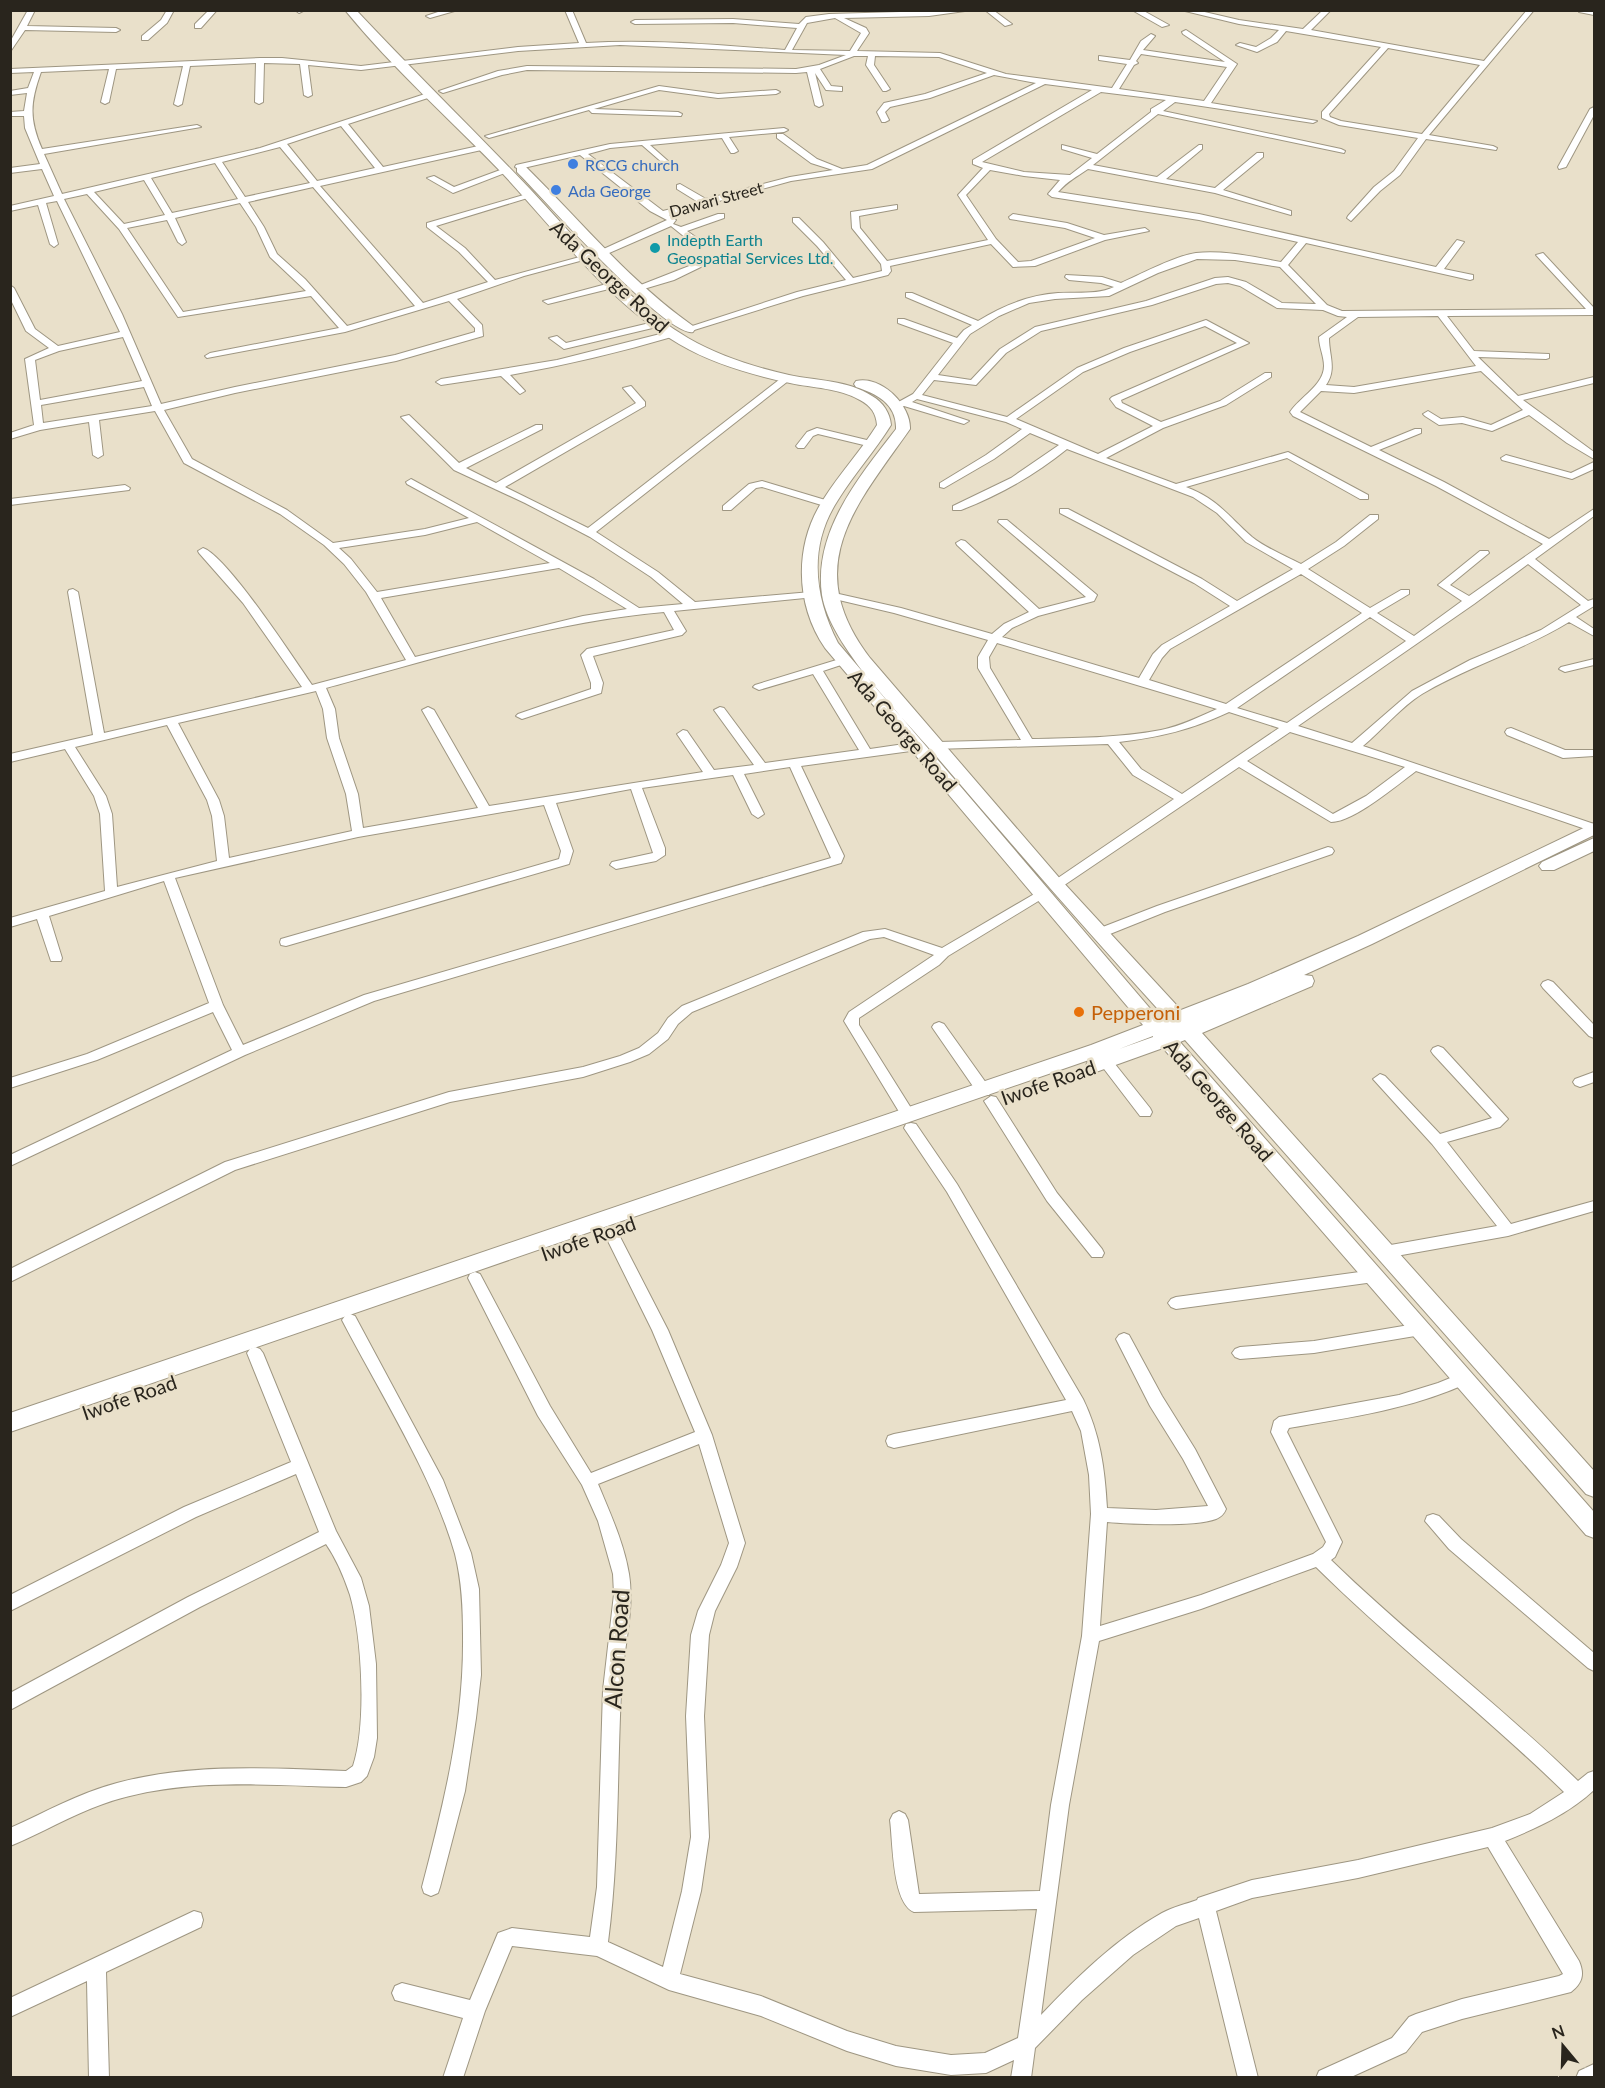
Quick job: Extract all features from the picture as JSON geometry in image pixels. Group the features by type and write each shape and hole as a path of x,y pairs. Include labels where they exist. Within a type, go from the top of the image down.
{"main road":[{"name":"Ada George Road","path":"350,10 411,64"},
{"name":"Ada George Road","path":"366,10 437,93 512,169 557,204 614,285 672,329 720,358 787,378 851,391 873,402 884,417 884,425 828,504 814,535 807,574 810,595 819,624 843,661 918,746 1161,1034 1594,1528"},
{"path":"1583,10 1594,12"},
{"name":"Ada George Road","path":"512,169 530,196 593,256 637,288 672,329 738,354 865,385 901,404 904,414 903,429 853,498 843,515 834,540 828,567 830,595 839,623 864,661 1056,885 1594,1487"},
{"path":"1182,1026 1210,1007 1365,940 1594,828"},
{"path":"1182,1026 1275,995 1594,844"},
{"path":"1111,1053 1133,1026 1135,1015 1132,1000"},
{"path":"1162,1003 1183,1008 1210,1007"},
{"name":"Iwofe Road","path":"10,1423 988,1096 1182,1026"},
{"name":"Iwofe Road","path":"10,1437 610,1231 910,1122"}],"street":[{"path":"10,50 32,10"},
{"path":"145,38 164,21 171,10"},
{"path":"198,26 214,10"},
{"path":"430,16 455,10"},
{"path":"568,10 583,44"},
{"path":"662,32 668,10"},
{"path":"787,52 802,26 809,19 836,18 870,12 924,15 969,10"},
{"path":"988,10 1008,24"},
{"path":"1135,10 1165,25"},
{"path":"1184,10 1486,64"},
{"path":"1305,31 1328,10"},
{"path":"1351,218 1377,189 1397,173 1465,87 1531,10"},
{"path":"10,209 218,162 282,144 342,122 501,73 527,68 812,69 855,53 865,33 836,18"},
{"path":"10,71 260,60 304,62 349,68 411,64 509,50 583,44 733,21 802,26"},
{"path":"635,22 662,32 787,52 940,55 967,62 993,73 1313,121"},
{"path":"23,28 116,30"},
{"path":"1240,45 1257,50 1274,40 1284,29"},
{"path":"1186,32 1230,60 1232,65"},
{"path":"1115,90 1151,36"},
{"path":"1386,46 1325,114 1326,118 1339,123 1493,148"},
{"path":"1141,52 1232,65"},
{"path":"872,53 870,65 886,89"},
{"path":"1102,58 1134,63"},
{"path":"259,102 260,60"},
{"path":"304,62 308,96"},
{"path":"178,104 188,64"},
{"path":"1206,104 1232,65"},
{"path":"105,102 113,67"},
{"path":"812,69 829,88 839,89"},
{"path":"812,69 819,105"},
{"path":"38,71 30,90 29,128 44,166 126,334 158,408 188,461 288,516 331,546 364,581 412,661"},
{"path":"885,120 881,112 887,105 927,96 993,73"},
{"name":"Dawari Street","path":"662,214 790,179 861,170 1046,81"},
{"path":"122,227 244,202 381,170 486,142 581,110 658,88 710,95 776,92"},
{"path":"1102,88 976,160 978,164 1065,179 1072,177 1154,111 1173,99"},
{"path":"10,93 30,90"},
{"path":"581,110 678,114"},
{"path":"1154,111 1341,151"},
{"path":"10,114 28,112"},
{"path":"1562,166 1593,114"},
{"path":"342,122 381,170"},
{"path":"40,152 197,127"},
{"path":"431,178 453,190 512,169 581,152 644,143 782,133 795,149 818,163 846,171"},
{"path":"725,137 734,151"},
{"path":"644,143 665,163"},
{"path":"282,144 294,156 315,186 365,240 421,307"},
{"path":"1065,147 1098,157"},
{"path":"1159,180 1199,147"},
{"path":"581,152 662,214"},
{"path":"1217,191 1260,155"},
{"path":"218,162 260,227 273,255 302,280 345,329"},
{"path":"10,171 44,166"},
{"path":"1087,166 1217,191 1288,213"},
{"path":"988,167 962,195 993,241 1016,265 1032,264 1103,238 1145,231"},
{"path":"147,178 182,242"},
{"path":"1065,179 1052,194 1198,217 1470,277"},
{"path":"680,187 706,203"},
{"path":"90,192 122,227 181,315 313,293"},
{"path":"493,283 462,250 430,225 530,196"},
{"path":"42,203 54,244"},
{"path":"441,382 504,374 625,347 672,329 885,273 887,271 885,264 856,228 854,214 894,207"},
{"name":"Dawari Street","path":"210,356 345,329 451,298 493,283 593,256 671,223 672,220 662,214"},
{"path":"680,230 721,216"},
{"path":"1013,217 1067,226 1103,238"},
{"path":"796,220 851,281"},
{"path":"671,223 694,240"},
{"path":"1283,265 1304,240"},
{"path":"885,264 993,241"},
{"path":"1438,270 1461,242"},
{"path":"1540,255 1594,312"},
{"path":"901,404 916,396 959,342 977,324 1012,307 1041,297 1096,296 1196,256 1235,257 1283,265 1324,307"},
{"path":"637,288 671,278 705,263"},
{"path":"1070,277 1102,280 1123,287"},
{"path":"931,377 973,383 1003,351 1038,329 1149,303 1215,281 1228,280 1243,284 1280,306 1324,307 1341,314 1354,316 1440,312 1594,312"},
{"path":"548,301 614,285"},
{"path":"10,288 31,331 56,349"},
{"path":"909,295 977,324"},
{"path":"10,436 39,427 158,408 396,358 480,334 479,327 451,298"},
{"path":"1440,312 1481,368 1530,411 1594,456"},
{"path":"1354,316 1324,337 1328,371 1326,380 1320,388 1309,394 1294,412 1551,544"},
{"path":"901,321 959,342"},
{"path":"1009,420 1066,379 1097,362 1206,323 1243,341 1244,344 1192,364 1115,399 1119,405 1160,426"},
{"path":"554,338 564,346 672,329"},
{"path":"39,427 38,403 30,359 56,349 126,334"},
{"path":"1470,354 1546,357"},
{"path":"1320,388 1354,390 1481,368"},
{"path":"504,374 520,391"},
{"path":"1098,458 1160,426 1223,403 1268,375"},
{"path":"588,533 787,378"},
{"path":"1516,399 1594,380"},
{"path":"38,403 148,383"},
{"path":"497,487 642,404 628,388"},
{"path":"916,396 1009,420 1211,502 1250,540 1301,569 1413,640"},
{"path":"901,404 964,421"},
{"path":"1428,414 1439,422 1462,420 1492,428 1530,411"},
{"path":"406,417 458,468 527,500 588,533 655,576 692,605"},
{"path":"94,420 98,455"},
{"path":"458,468 539,427"},
{"path":"944,485 990,457 1030,428"},
{"path":"801,446 810,434 817,431 872,444"},
{"path":"1371,450 1418,431"},
{"path":"957,508 1002,488 1030,472 1067,444"},
{"path":"1176,487 1288,455 1364,497"},
{"path":"1506,458 1572,476 1594,465"},
{"path":"411,482 615,596 637,611"},
{"path":"727,508 753,486 762,484 828,504"},
{"path":"10,502 125,488"},
{"path":"1064,511 1190,577 1236,605"},
{"path":"1056,885 1470,602 1594,512"},
{"path":"1142,682 1156,656 1166,647 1301,569 1340,544 1374,517"},
{"path":"331,546 425,532 478,519"},
{"path":"1003,522 1092,595 1090,599 1037,613 1004,629 994,639 983,657 984,668 1028,742"},
{"path":"961,543 1037,613"},
{"path":"203,551 234,582 256,609 329,709 333,738 352,794 358,833"},
{"path":"1470,602 1443,585 1484,553"},
{"path":"1354,748 1416,693 1474,662 1545,632 1591,603 1529,559"},
{"path":"374,596 558,565"},
{"path":"73,592 99,739"},
{"path":"938,746 1111,740 1163,733 1227,709 1369,613 1405,592"},
{"path":"10,758 315,687 553,626 637,611 810,595"},
{"path":"830,595 897,610 1142,682 1414,766 1594,828"},
{"path":"522,716 597,691 597,683 587,655 591,651 678,633 680,631 667,608"},
{"path":"1568,617 1594,633"},
{"path":"759,687 843,661"},
{"path":"1565,669 1594,662"},
{"path":"816,669 866,752"},
{"path":"428,710 486,811"},
{"path":"720,710 761,767"},
{"path":"171,721 213,800 218,816 223,862"},
{"path":"1511,732 1563,754 1594,753"},
{"path":"683,734 710,774"},
{"path":"1111,740 1137,772 1182,799"},
{"path":"68,745 100,796 106,814 111,893"},
{"path":"10,923 168,876 358,833 635,785 918,746"},
{"path":"1238,761 1331,818 1337,818 1370,799 1414,766"},
{"path":"10,1161 240,1052 369,998 837,860 838,856 794,763"},
{"path":"736,770 758,814"},
{"path":"616,865 659,855 659,848 635,785"},
{"path":"286,942 566,861 567,851 549,801"},
{"path":"1100,933 1161,909 1328,852"},
{"path":"168,876 216,1005 240,1052"},
{"path":"1021,2078 1060,1805 1091,1636 1099,1514 1089,1431 1077,1404 952,1188 851,1021 860,1010 943,953 1041,894"},
{"path":"42,914 56,958"},
{"path":"10,1276 230,1166 449,1097 583,1072 625,1059 644,1051 663,1036 687,1009 868,934 885,933 943,953"},
{"path":"1548,985 1594,1033"},
{"path":"10,1083 92,1057 216,1005"},
{"path":"939,1027 988,1096 1052,1197 1097,1253"},
{"path":"1437,1140 1495,1123 1501,1119 1438,1051"},
{"path":"1111,1053 1144,1112"},
{"path":"1580,1082 1594,1077"},
{"path":"1380,1079 1437,1140 1508,1230"},
{"path":"1384,1252 1508,1230 1594,1206"},
{"path":"610,1231 660,1330 704,1435 736,1531 737,1543 734,1557 706,1608 700,1633 695,1725 700,1837 696,1866 669,1980"},
{"path":"1176,1303 1374,1276"},
{"name":"Alcon Road","path":"475,1278 544,1411 588,1481 606,1521 621,1574 622,1594 612,1690 606,1887 598,1947"},
{"path":"350,1320 435,1480 463,1553 471,1589 472,1675 467,1719 456,1791 431,1887"},
{"path":"1240,1353 1314,1347 1421,1329"},
{"path":"1099,1514 1128,1517 1158,1516 1213,1513 1218,1509 1189,1454 1156,1401 1124,1339"},
{"path":"10,1837 94,1800 133,1787 218,1779 346,1779 359,1773 368,1735 367,1661 361,1607 345,1561 329,1535 255,1353"},
{"path":"1091,1636 1201,1602 1319,1559 1329,1552 1334,1542 1280,1432 1280,1426 1286,1422 1409,1401 1440,1391 1464,1378"},
{"path":"894,1441 1077,1404"},
{"path":"588,1481 704,1435"},
{"path":"10,1604 148,1532 258,1481 301,1465"},
{"path":"1433,1521 1455,1544 1594,1663"},
{"path":"10,1702 194,1602 329,1535"},
{"path":"453,2078 475,2011 505,1940 512,1937 598,1947 669,1980 761,2006 847,2041 896,2056 951,2065 986,2063 1026,2044 1075,1993 1126,1948 1170,1918 1252,1888 1358,1869 1492,1837 1536,1820 1589,1787 1533,1748 1373,1613 1319,1559"},
{"path":"899,1820 908,1894 914,1903 1048,1900"},
{"path":"1326,2078 1399,2045 1416,2024 1462,2009 1564,1985 1574,1978 1572,1968 1492,1837"},
{"path":"1205,1904 1248,2078"},
{"path":"10,2008 194,1920"},
{"path":"96,1967 99,2078"},
{"path":"402,1993 475,2011"},
{"path":"1586,2078 1594,2074"}],"place":[{"name":"RCCG church","path":"573,164"},
{"name":"Ada George","path":"556,190"},
{"name":"Indepth Earth Geospatial Services Ltd.","path":"655,248"},
{"name":"Pepperoni","path":"1079,1012"}]}
